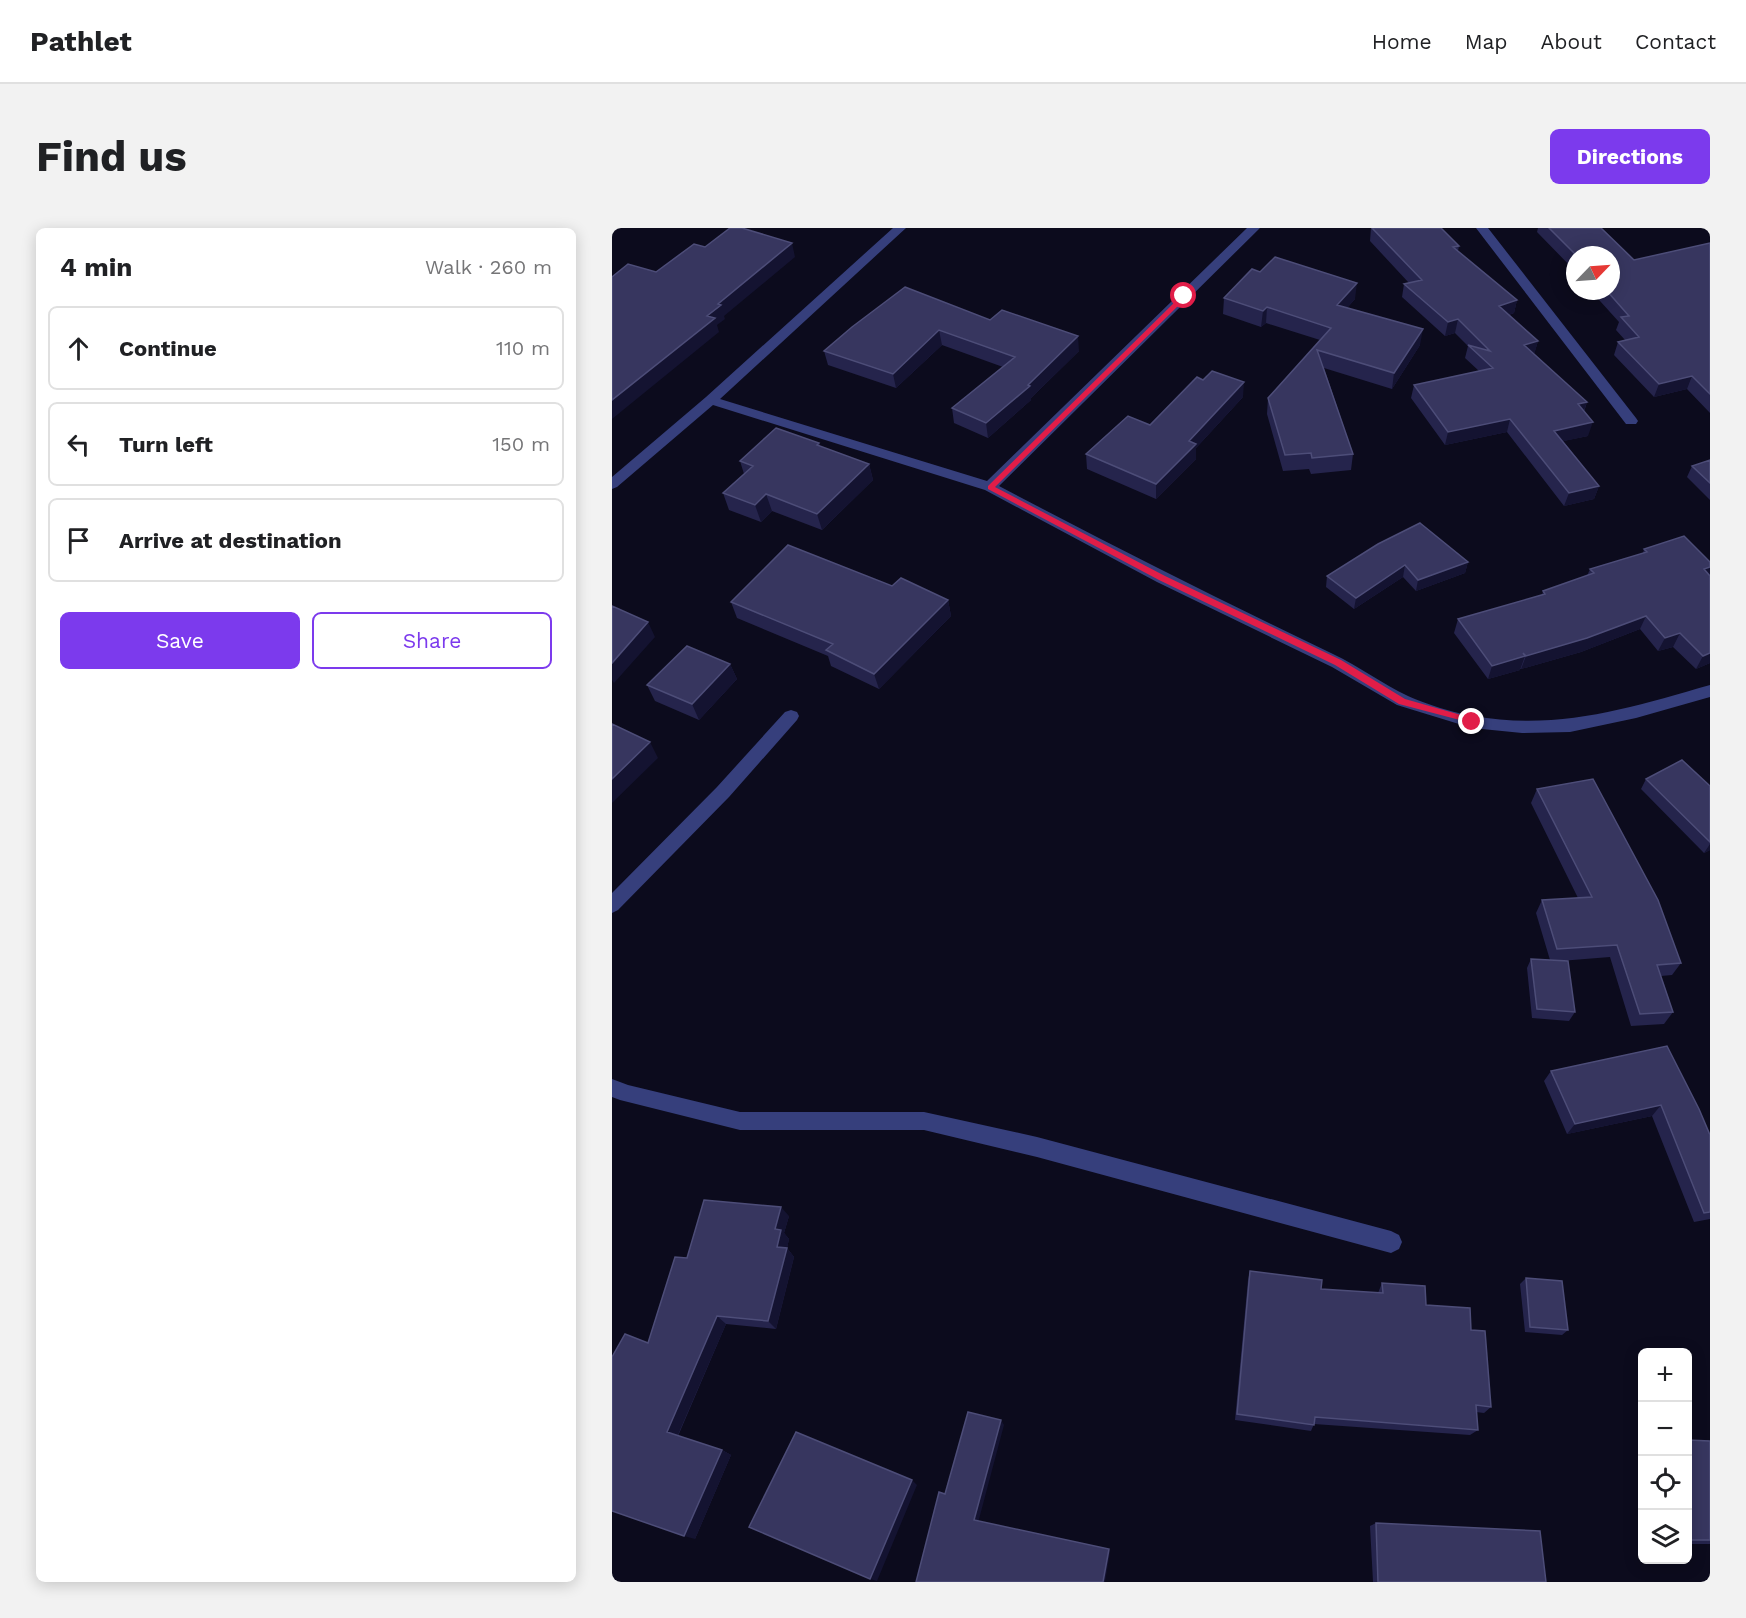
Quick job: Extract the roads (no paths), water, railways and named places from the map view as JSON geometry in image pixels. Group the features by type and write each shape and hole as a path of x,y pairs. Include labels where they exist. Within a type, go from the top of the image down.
{"street":[{"path":"612,484 711,400 900,228"},
{"path":"990,487 1254,228"},
{"path":"1482,228 1631,421"},
{"path":"711,400 990,487 1162,578 1338,663 1402,701 1472,722 1522,727 1570,726 1636,712 1710,691"},
{"path":"612,905 723,792 791,716"},
{"path":"612,1088 627,1094 740,1121 924,1121 1036,1147 1391,1242"}]}
